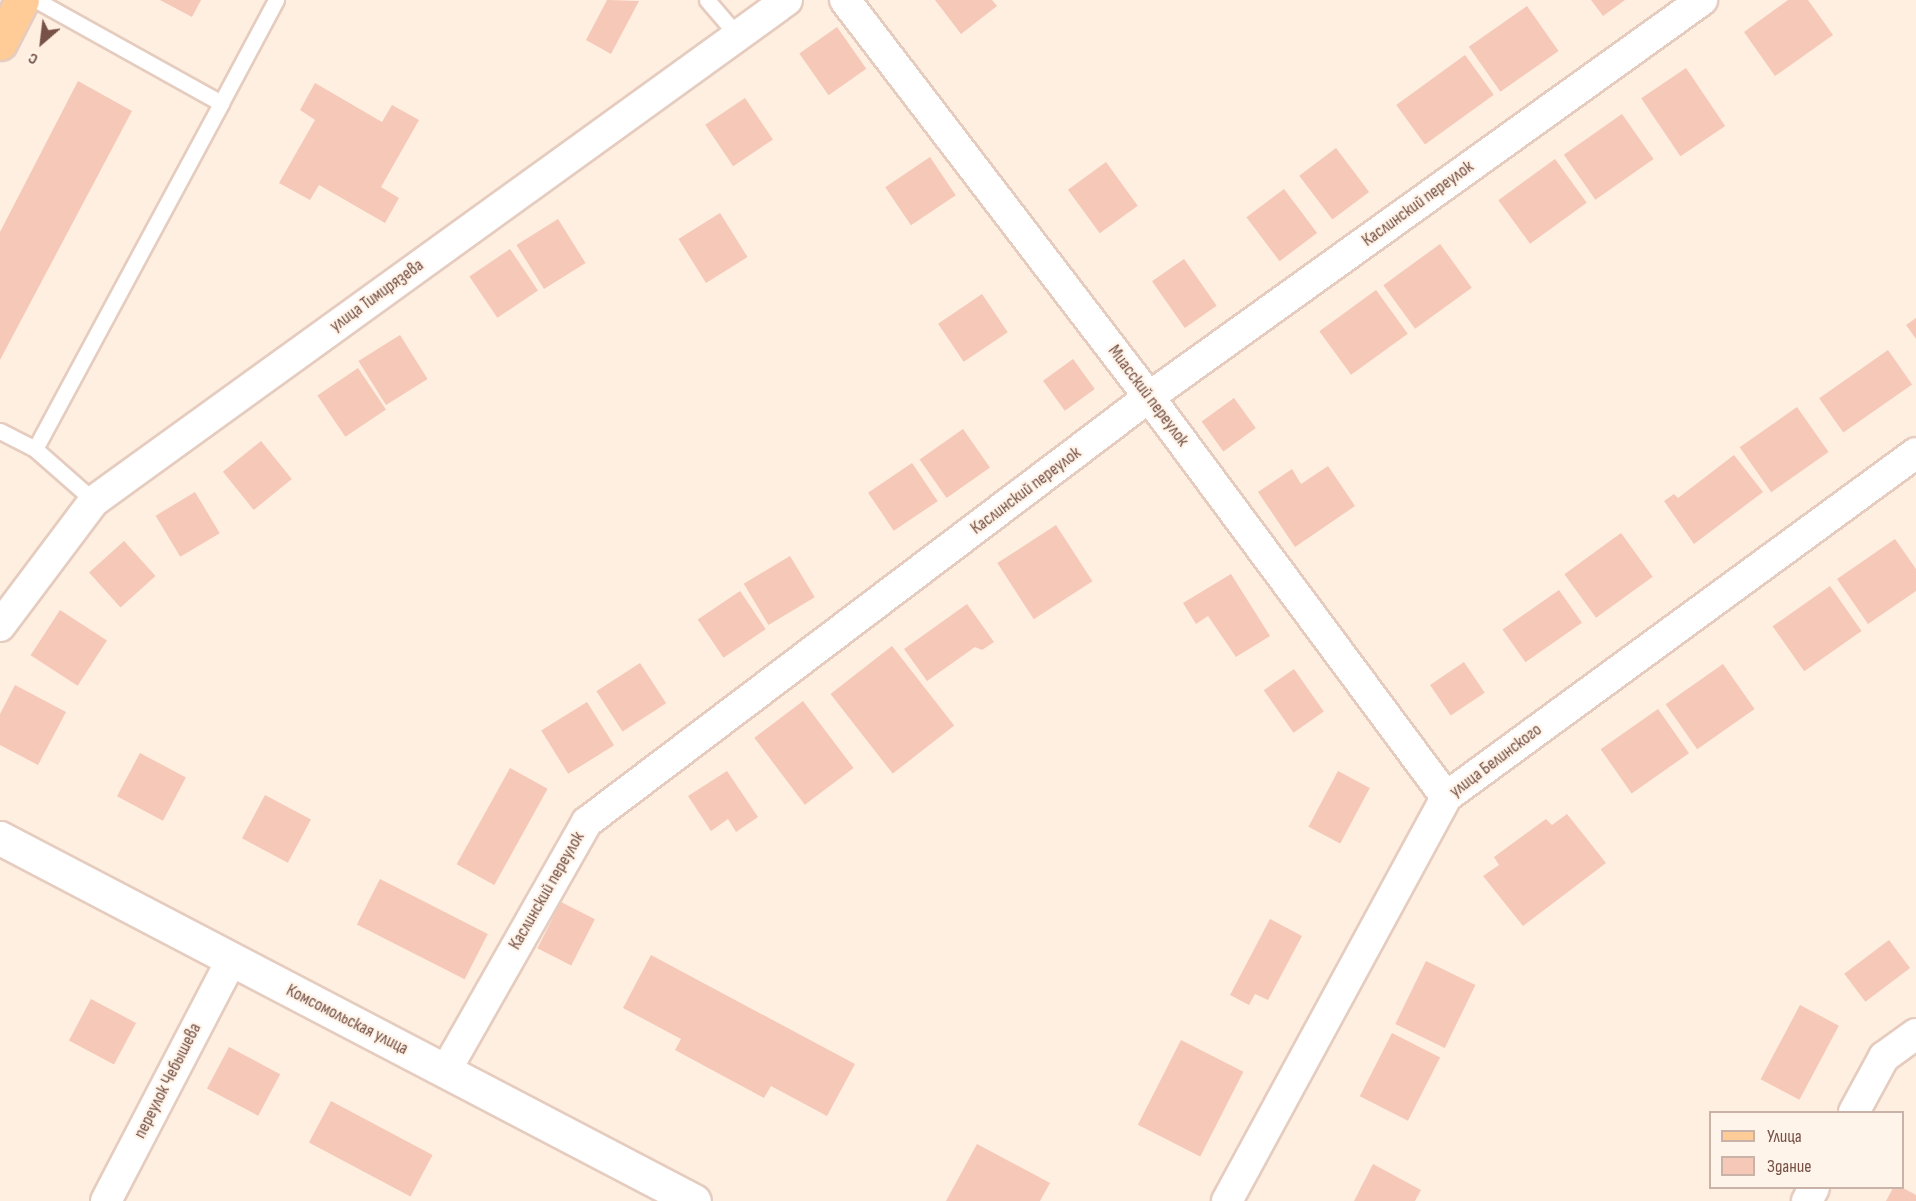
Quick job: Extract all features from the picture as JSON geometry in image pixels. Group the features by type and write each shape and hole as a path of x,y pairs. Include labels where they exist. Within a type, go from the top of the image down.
{"main road":[{"path":"0,43 22,0"}],"street":[{"name":"улица Тимирязева","path":"0,626 94,501 787,0"},
{"name":"Миасский переулок","path":"845,0 1149,397 1446,797"},
{"name":"Каслинский переулок","path":"446,1070 586,822 1149,397 1702,0"},
{"name":"улица Белинского","path":"1227,1201 1446,797 1916,453"},
{"name":"Комсомольская улица","path":"0,838 446,1070 674,1196"},
{"name":"переулок Чебышева","path":"106,1201 231,960"},
{"path":"1855,1111 1884,1057 1916,1034"}],"lane":[{"path":"36,0 220,103"},
{"path":"35,449 276,0"},
{"path":"707,0 737,35"},
{"path":"0,431 35,449 94,501"}],"building":[{"path":"160,0 201,0 192,17"},
{"path":"607,0 639,1 611,54 586,40"},
{"path":"935,0 992,0 997,6 961,34"},
{"path":"1591,0 1625,0 1603,16"},
{"path":"1788,0 1808,0 1833,35 1775,76 1744,32"},
{"path":"1527,6 1559,51 1500,92 1469,47"},
{"path":"837,27 866,69 829,95 799,53"},
{"path":"1465,55 1494,95 1425,145 1396,105"},
{"path":"1686,68 1725,126 1680,156 1641,98"},
{"path":"78,81 132,111 0,360 0,232"},
{"path":"315,83 382,122 392,105 419,120 381,187 399,198 385,223 319,185 310,200 279,183 315,120 300,110"},
{"path":"745,98 773,139 733,166 705,125"},
{"path":"1622,114 1654,159 1595,200 1564,155"},
{"path":"1336,148 1369,192 1332,220 1299,176"},
{"path":"930,157 956,195 911,225 885,187"},
{"path":"1555,159 1587,203 1530,244 1498,200"},
{"path":"1106,162 1138,206 1100,233 1068,190"},
{"path":"1284,189 1317,233 1280,261 1246,217"},
{"path":"720,213 748,257 706,283 678,239"},
{"path":"558,219 586,263 544,289 516,245"},
{"path":"1440,244 1472,288 1415,329 1383,285"},
{"path":"510,249 538,290 497,318 469,276"},
{"path":"1184,259 1217,306 1185,328 1152,281"},
{"path":"1376,290 1408,334 1351,375 1319,331"},
{"path":"982,294 1008,332 964,362 938,324"},
{"path":"1916,318 1916,339 1906,325"},
{"path":"400,335 428,379 386,405 358,361"},
{"path":"1888,350 1912,384 1843,433 1819,398"},
{"path":"1073,359 1095,389 1065,411 1043,381"},
{"path":"358,368 386,409 345,437 317,395"},
{"path":"1234,398 1256,428 1223,451 1202,422"},
{"path":"1797,407 1829,452 1771,492 1740,447"},
{"path":"963,429 990,468 947,498 920,459"},
{"path":"261,441 292,479 254,510 223,472"},
{"path":"1734,455 1763,492 1694,544 1664,501 1674,494 1678,498"},
{"path":"912,463 938,501 894,531 868,493"},
{"path":"1328,466 1355,506 1295,547 1258,492 1292,469 1301,484"},
{"path":"195,492 220,533 180,557 156,516"},
{"path":"1056,525 1092,581 1034,619 997,563"},
{"path":"1621,533 1653,577 1596,618 1564,574"},
{"path":"1895,539 1916,569 1916,591 1868,624 1837,579"},
{"path":"124,541 155,576 121,607 89,572"},
{"path":"790,556 815,597 768,625 744,584"},
{"path":"1231,574 1270,636 1236,657 1208,616 1196,624 1183,603"},
{"path":"1830,586 1862,631 1804,671 1773,626"},
{"path":"1559,590 1582,623 1525,662 1502,630"},
{"path":"740,591 766,629 723,658 698,620"},
{"path":"967,604 994,642 982,650 975,647 927,681 904,649"},
{"path":"60,610 107,640 78,686 31,655"},
{"path":"892,646 954,726 893,774 831,694"},
{"path":"1464,662 1485,693 1451,716 1430,685"},
{"path":"640,663 666,703 623,732 596,691"},
{"path":"1723,664 1755,709 1697,749 1666,704"},
{"path":"1294,669 1324,712 1294,733 1264,690"},
{"path":"15,685 66,712 38,765 0,745 0,714"},
{"path":"803,701 854,768 805,805 754,738"},
{"path":"587,702 614,745 568,774 541,731"},
{"path":"1658,709 1689,753 1632,793 1601,749"},
{"path":"140,753 186,777 163,821 117,796"},
{"path":"510,768 548,789 494,885 457,864"},
{"path":"727,771 758,817 736,832 728,819 711,831 688,796"},
{"path":"1338,771 1370,788 1340,844 1308,827"},
{"path":"265,795 311,819 288,863 242,838"},
{"path":"1567,814 1606,863 1523,926 1483,876 1499,865 1494,857 1546,819 1552,825"},
{"path":"380,879 488,934 465,979 357,924"},
{"path":"561,902 595,919 571,966 537,948"},
{"path":"1270,919 1302,936 1268,1000 1255,994 1249,1005 1230,995"},
{"path":"1889,940 1910,968 1865,1002 1844,974"},
{"path":"651,955 855,1064 827,1116 771,1086 764,1098 675,1050 681,1039 623,1008"},
{"path":"1426,961 1475,985 1445,1048 1395,1024"},
{"path":"91,999 136,1023 114,1064 69,1040"},
{"path":"1800,1005 1839,1026 1799,1100 1761,1079"},
{"path":"1392,1033 1440,1058 1408,1121 1360,1096"},
{"path":"1181,1040 1243,1072 1200,1156 1138,1125"},
{"path":"229,1047 280,1074 258,1116 207,1088"},
{"path":"331,1101 433,1155 410,1196 309,1142"},
{"path":"977,1144 1050,1183 1040,1201 946,1201"},
{"path":"1373,1164 1421,1190 1415,1201 1354,1201"},
{"path":"1892,1189 1904,1189 1916,1195 1916,1201 1886,1201"}]}
